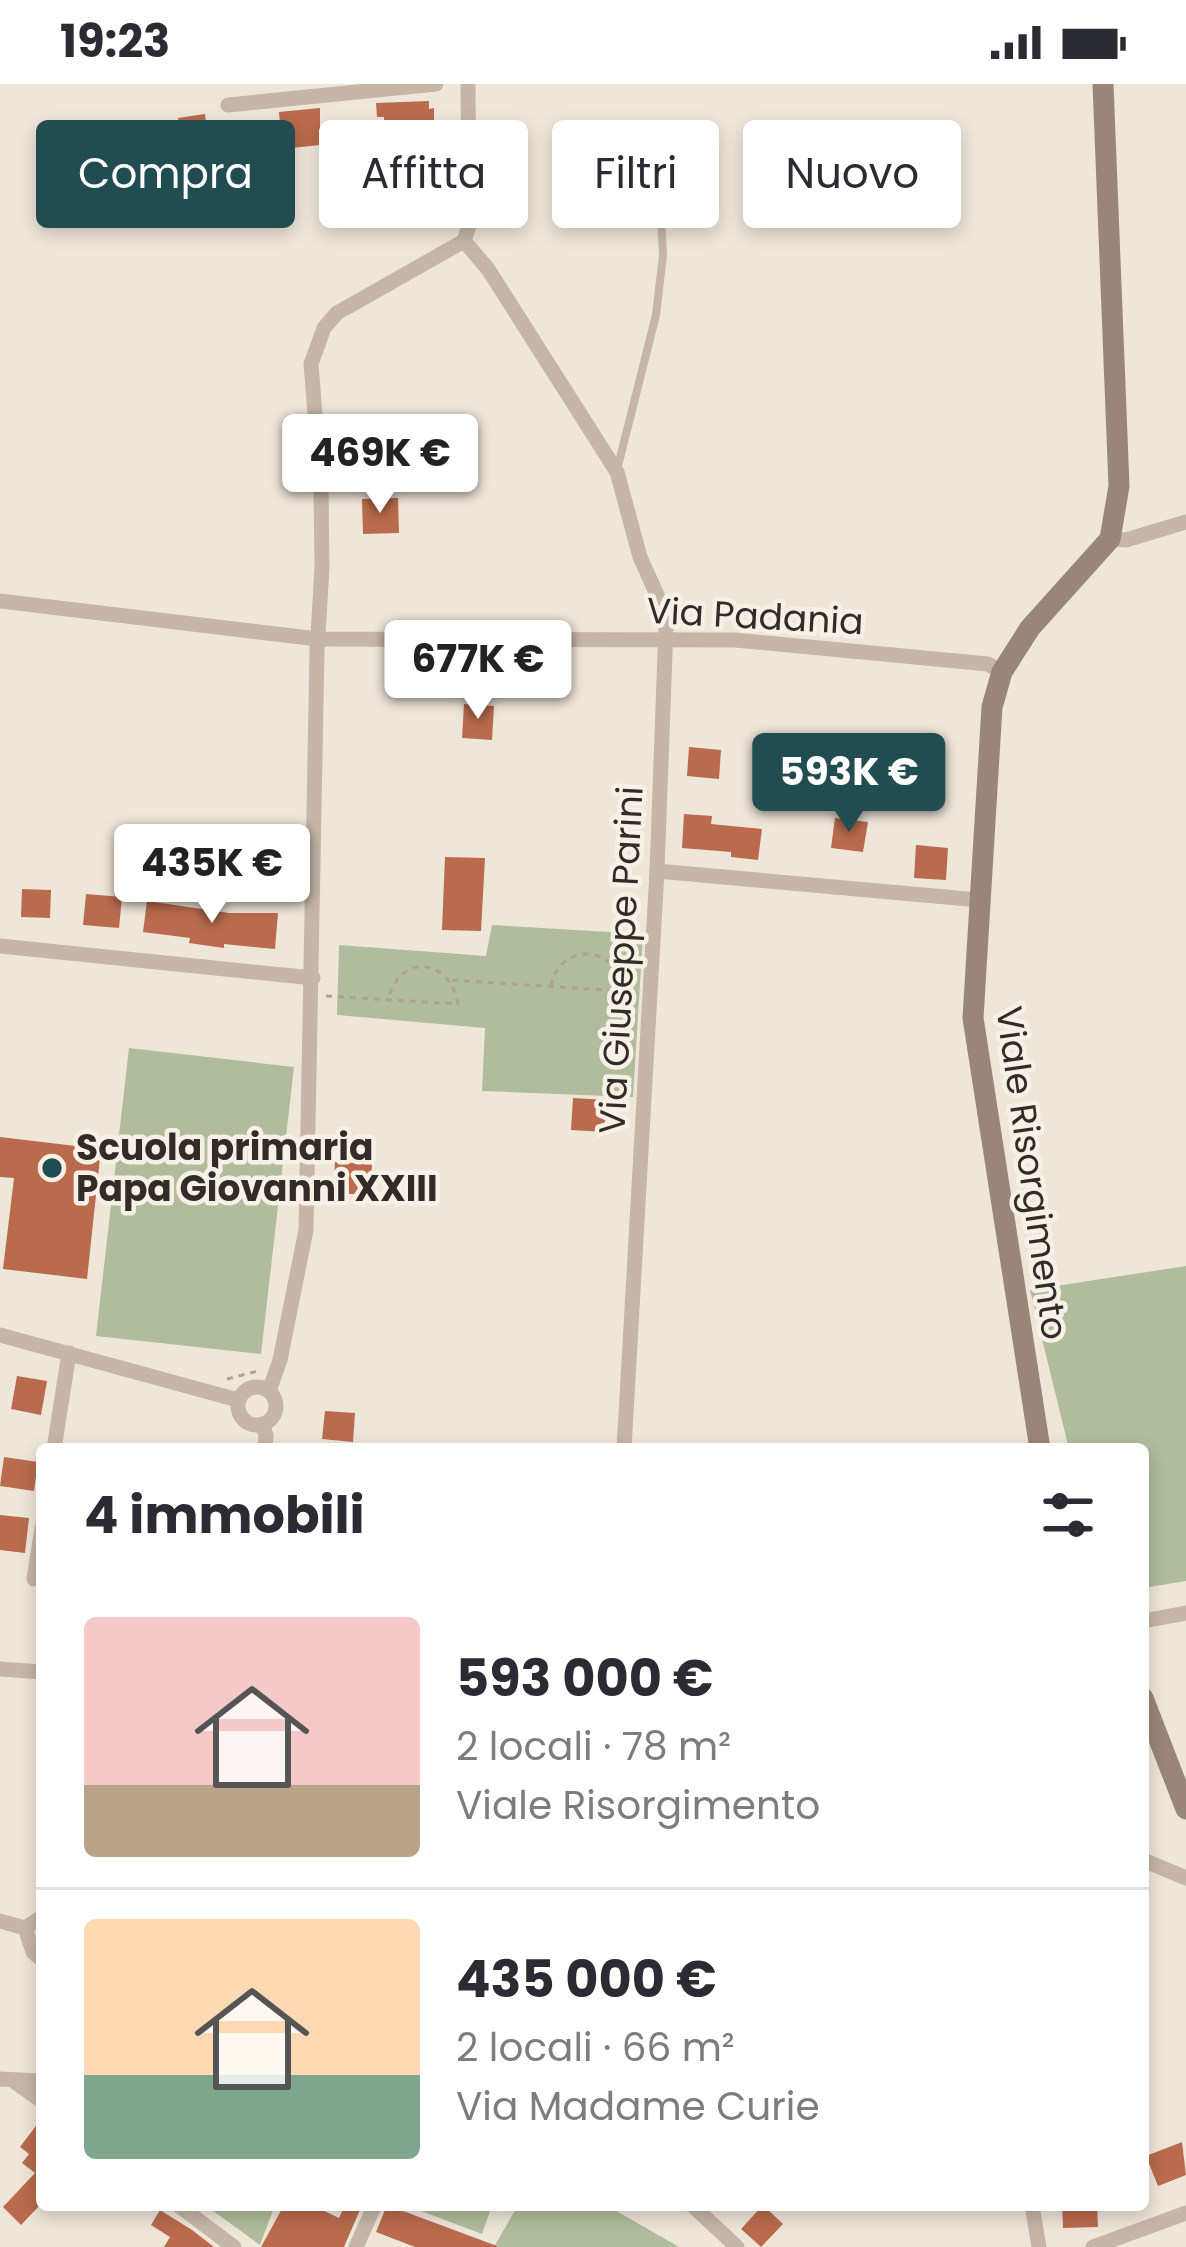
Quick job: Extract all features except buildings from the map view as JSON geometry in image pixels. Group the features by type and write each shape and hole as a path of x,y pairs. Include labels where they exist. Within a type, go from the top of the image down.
{"street":[{"path":"228,105 436,84"},
{"path":"268,1391 251,1388 238,1400 238,1412 245,1421 262,1424 272,1418 276,1407 268,1391 280,1360 306,1230 321,490 311,364 318,341 337,313 464,241 469,226 468,84"},
{"path":"1103,84 1120,486 1110,539 1126,540 1186,522"},
{"name":"Via Giuseppe Parini","path":"464,241 488,269 616,472 640,557 662,606 667,638 624,1443"},
{"name":"Viale Risorgimento","path":"1039,1443 976,1055 973,995 992,707 1002,672 1030,628 1110,539"},
{"name":"Via Padania","path":"0,601 318,639 734,640 988,664 1002,672"},
{"path":"657,871 980,900"},
{"path":"0,946 313,987"},
{"path":"1,1340 69,1353 238,1400"},
{"path":"55,1443 69,1353"},
{"path":"262,1424 265,1443"},
{"path":"34,1579 36,1566"},
{"path":"1149,1620 1186,1613"},
{"path":"0,1669 36,1672"},
{"path":"1149,1713 1186,1808"},
{"path":"1149,1863 1186,1878"},
{"path":"0,1921 25,1928 36,1921"},
{"path":"25,1928 36,1955"},
{"path":"7,2081 36,2098"},
{"path":"186,2211 234,2247"},
{"path":"356,2247 371,2211"},
{"path":"698,2211 737,2247"},
{"path":"1033,2211 1039,2247"},
{"path":"1093,2247 1186,2213"}],"lane":[{"path":"616,472 644,370 663,255 661,228"}],"path":[{"path":"551,986 559,966 569,956 584,952 598,955 617,969 621,991"},
{"path":"388,1000 392,983 412,968 435,968 451,980 647,994"},
{"path":"313,987 388,1000 458,1004 451,980"},
{"path":"217,1379 250,1376 269,1358 280,1360"}],"green space":[{"path":"492,925 643,934 633,1097 482,1091 485,1028 337,1015 339,945 486,956"},
{"path":"129,1048 294,1067 261,1354 96,1336"},
{"path":"1186,1266 1186,1581 1149,1587 1149,1443 1068,1443 1030,1290"},
{"path":"213,2211 273,2211 260,2245"},
{"path":"421,2211 490,2211 482,2234"},
{"path":"515,2211 616,2211 679,2247 494,2247"}],"place":[{"name":"Scuola primaria Papa Giovanni XXIII","path":"52,1168"}]}
